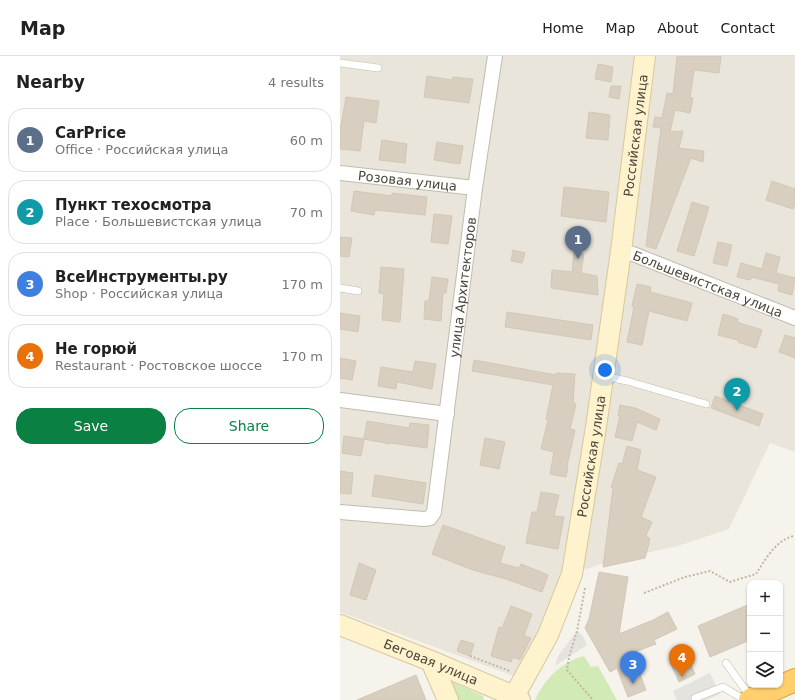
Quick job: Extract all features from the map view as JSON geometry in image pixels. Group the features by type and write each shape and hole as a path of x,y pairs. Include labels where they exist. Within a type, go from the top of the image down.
{"highway":[{"path":"749,700 795,680"},
{"path":"784,700 795,695"}],"main road":[{"name":"Российская улица","path":"625,252 645,56"},
{"name":"Российская улица","path":"518,699 548,636 572,574 596,427 608,376 654,56"},
{"name":"Беговая улица","path":"340,625 431,661 518,699"},
{"path":"431,661 448,700"}],"street":[{"name":"улица Архитекторов","path":"340,512 424,519 430,518 434,512 476,188 495,56"},
{"name":"Розовая улица","path":"340,173 476,188"},
{"name":"Большевистская улица","path":"625,252 795,318"},
{"path":"340,400 447,414"}],"lane":[{"path":"340,63 378,68"},
{"path":"340,288 358,291"},
{"path":"608,376 706,404"},
{"path":"726,663 749,700"},
{"path":"695,700 695,698 723,687 749,700"}],"path":[{"path":"644,593 685,577 710,571 730,582 756,574 769,554 788,537 795,536"},
{"path":"578,631 567,670 593,700"},
{"path":"470,656 511,671"}],"shaded area":[{"path":"340,56 795,56 795,452 770,443 729,529 678,546 610,561 587,569 568,566 519,678 340,612"},
{"path":"577,631 583,636 587,645 555,666 558,656"},
{"path":"710,673 720,694 707,700 677,700 673,691"}],"green space":[{"path":"584,656 591,667 598,666 617,700 535,700 549,678 555,672 568,662"},
{"path":"448,680 483,696 484,700 454,700"}],"building":[{"path":"677,56 721,56 719,73 694,70 690,98 693,98 690,113 675,110 670,132 683,131 679,148 704,151 703,162 691,158 656,249 646,246 661,128 653,127 655,117 662,118 667,93 673,94"},
{"path":"598,64 613,67 611,82 595,79"},
{"path":"427,76 452,80 453,77 473,79 469,103 424,97"},
{"path":"611,86 621,86 619,99 609,97"},
{"path":"346,97 379,101 376,123 364,121 360,151 340,149 340,126"},
{"path":"589,112 610,115 608,140 586,138"},
{"path":"382,140 407,144 405,163 379,160"},
{"path":"437,142 463,146 460,164 434,160"},
{"path":"772,181 795,189 795,204 793,209 766,200"},
{"path":"564,187 609,192 606,222 561,216"},
{"path":"354,191 392,196 392,193 427,197 425,215 375,210 374,215 351,211"},
{"path":"692,202 709,207 694,256 677,251"},
{"path":"434,214 452,216 448,244 431,242"},
{"path":"340,237 352,238 349,257 340,256"},
{"path":"718,242 732,245 727,266 713,263"},
{"path":"513,250 525,253 522,263 511,261"},
{"path":"574,252 584,254 581,273 597,276 598,295 551,288 552,270 572,272"},
{"path":"766,253 780,257 776,273 795,278 792,295 778,291 779,284 751,277 750,280 737,277 741,263 762,269"},
{"path":"381,267 404,269 400,322 382,320 384,294 379,293"},
{"path":"432,277 448,279 446,293 443,293 441,321 424,319 425,301 429,301"},
{"path":"637,284 651,287 650,292 692,303 687,321 649,311 642,345 627,342"},
{"path":"507,312 593,325 591,340 505,327"},
{"path":"340,313 360,316 358,332 340,329"},
{"path":"723,314 738,319 737,322 762,330 756,348 738,342 738,340 718,335"},
{"path":"785,335 795,338 795,358 779,352"},
{"path":"340,358 356,361 352,380 340,378"},
{"path":"474,360 556,375 556,373 575,374 573,403 576,404 570,429 575,430 566,477 550,474 554,452 541,449 548,420 546,419 553,385 472,371"},
{"path":"415,361 436,364 432,389 397,382 396,389 378,386 381,367 413,372"},
{"path":"715,396 763,414 759,426 711,408"},
{"path":"620,405 635,408 660,419 656,430 637,422 632,441 615,437 620,416 618,416"},
{"path":"367,421 409,428 410,423 429,425 427,448 390,444 364,439"},
{"path":"344,436 364,439 361,456 342,453"},
{"path":"485,438 505,442 499,469 480,465"},
{"path":"627,446 641,450 637,470 656,477 641,517 652,522 646,535 650,539 645,558 603,567 613,488 611,487 619,463 622,464"},
{"path":"340,471 353,473 351,494 340,493"},
{"path":"375,475 426,483 423,504 372,496"},
{"path":"541,492 559,495 554,516 564,517 558,549 526,543 532,512 537,512"},
{"path":"443,525 505,547 500,563 519,568 521,564 548,575 542,592 506,579 473,570 432,554"},
{"path":"359,563 376,570 366,600 350,595"},
{"path":"599,572 628,577 619,634 668,612 677,629 654,640 656,644 632,653 646,690 628,697 617,668 610,672 585,628 589,619"},
{"path":"747,605 747,641 710,657 698,626"},
{"path":"511,606 532,614 524,636 531,638 520,660 513,657 511,662 491,656 499,627 502,628"},
{"path":"461,640 474,644 470,656 457,651"},
{"path":"686,655 695,674 679,682 670,662"},
{"path":"416,675 426,700 357,700"}],"place":[{"name":"CarPrice","path":"578,259"},
{"name":"Пункт техосмотра","path":"737,411"},
{"name":"Не горюй","path":"682,677"},
{"name":"ВсеИнструменты.ру","path":"633,684"}]}
